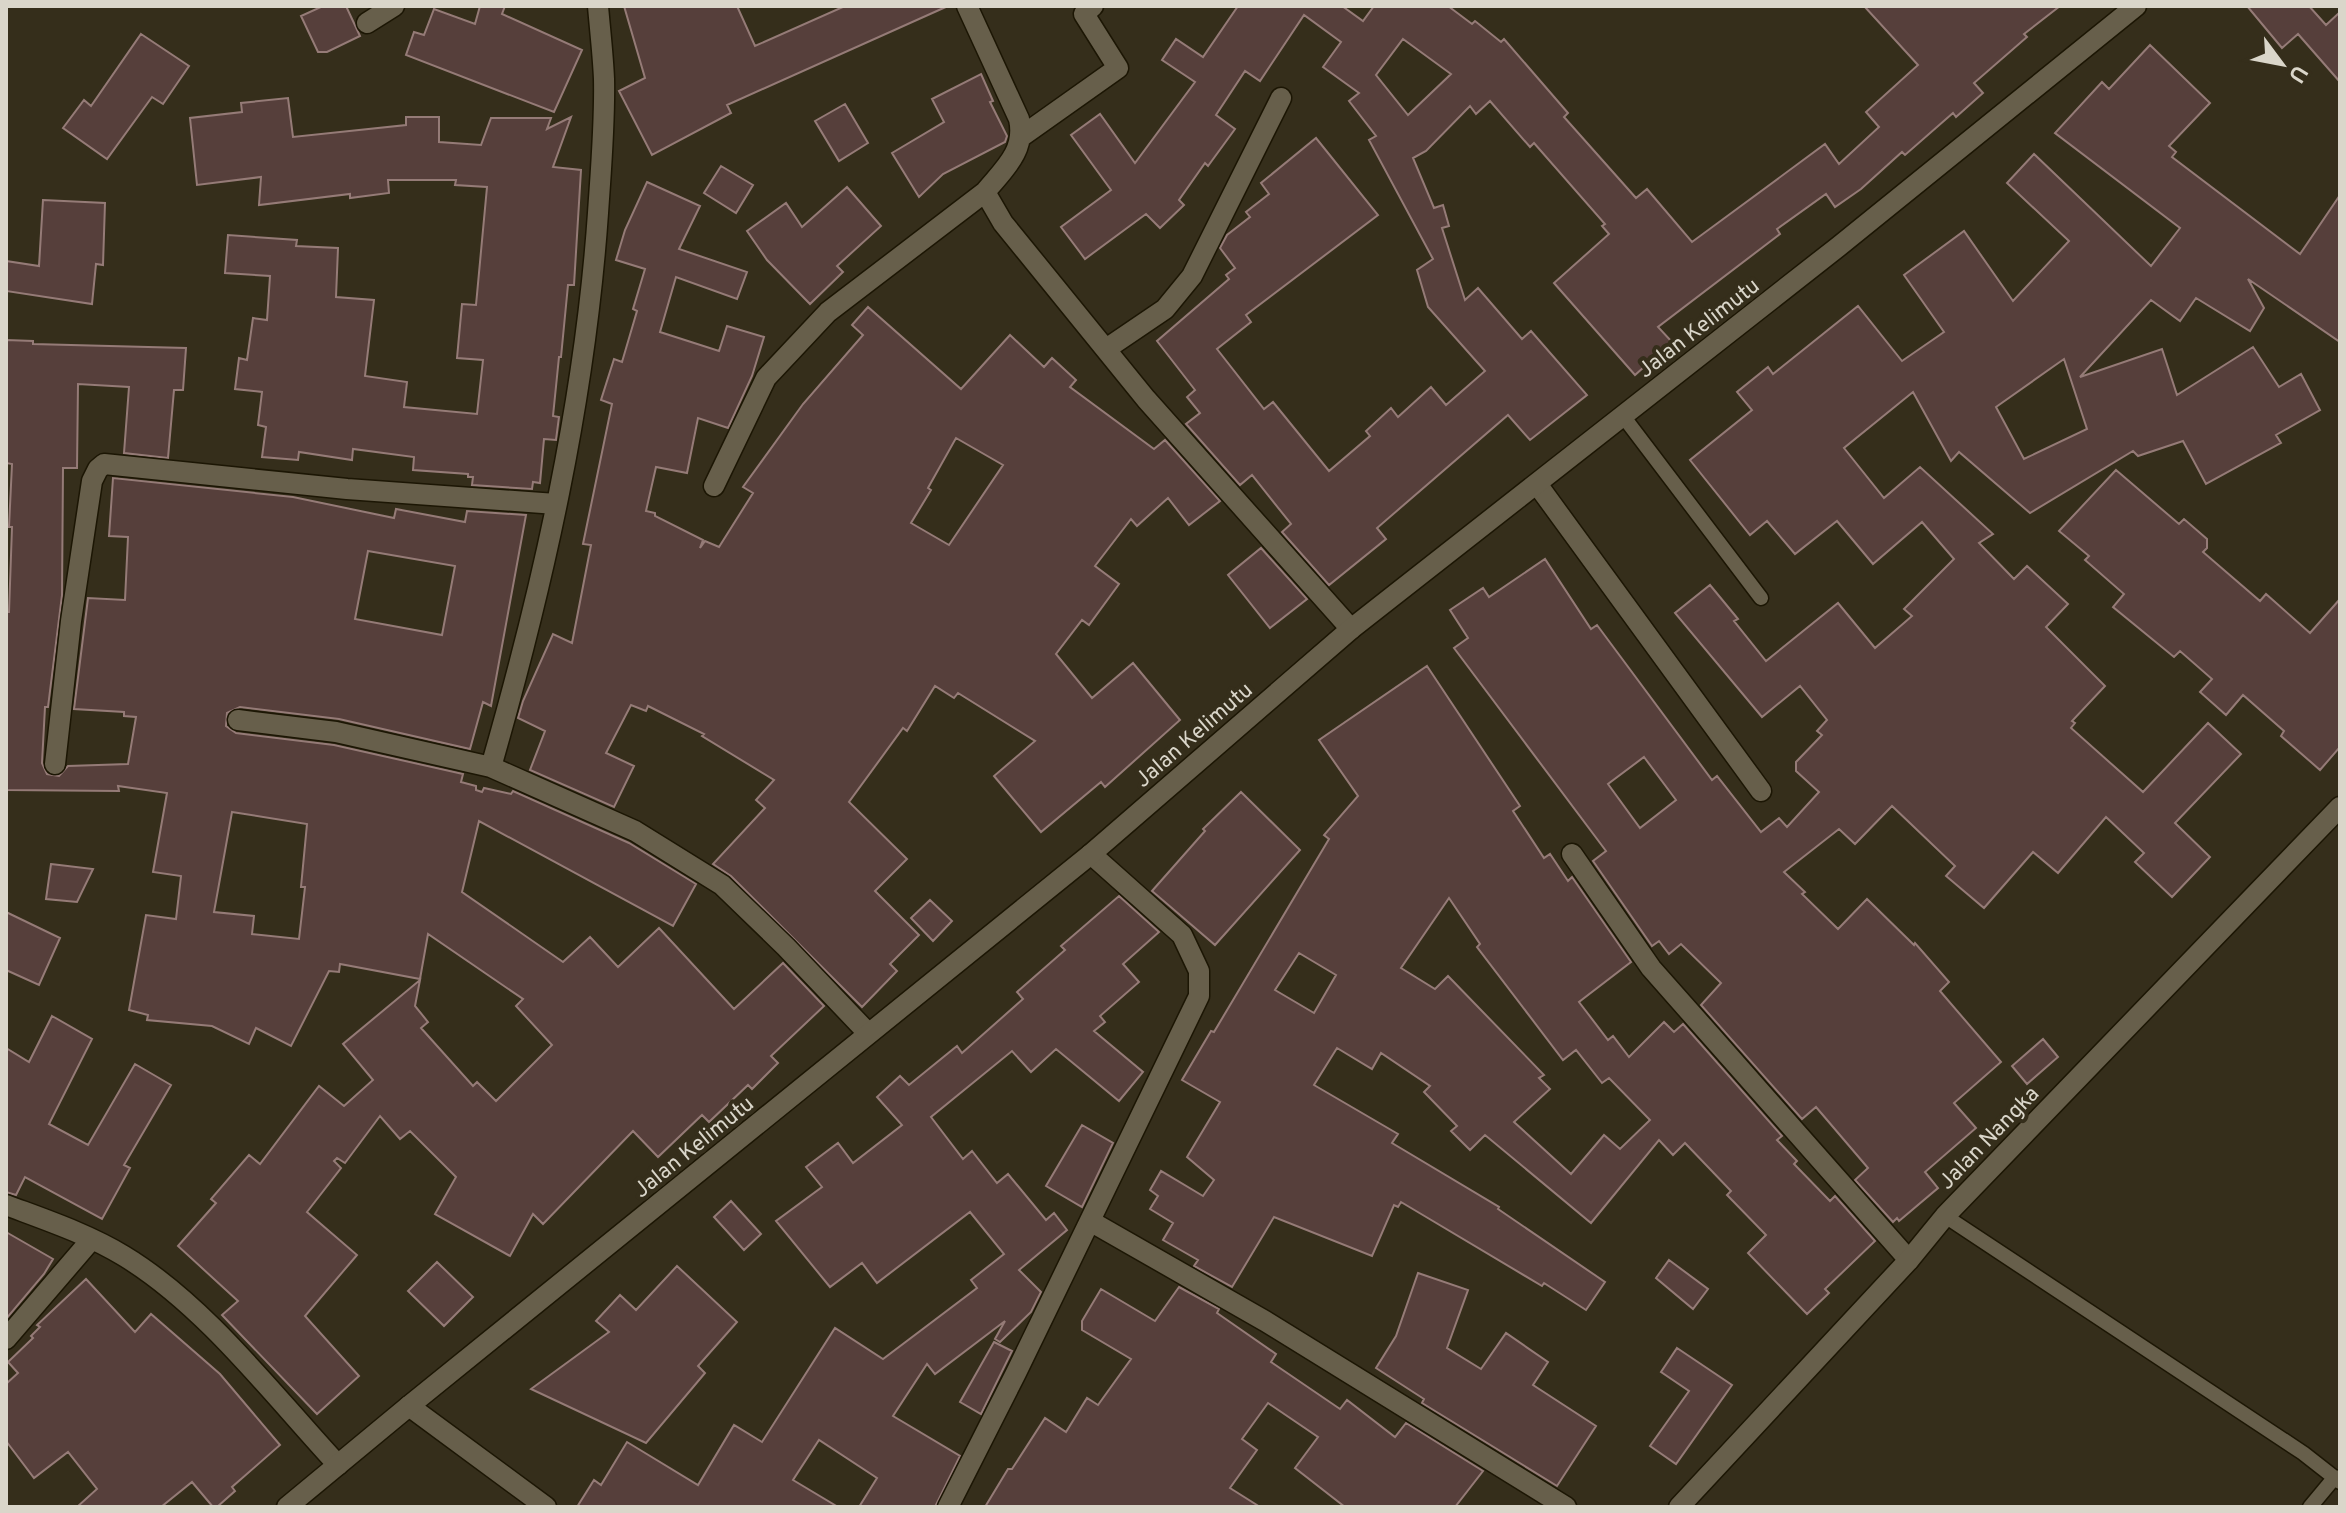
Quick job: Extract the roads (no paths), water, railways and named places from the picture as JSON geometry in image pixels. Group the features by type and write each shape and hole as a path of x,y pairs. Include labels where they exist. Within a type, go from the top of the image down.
{"street":[{"path":"367,23 394,6"},
{"path":"491,767 520,668 579,393 595,267 604,79 598,6"},
{"path":"714,486 766,378 828,312 985,192 1017,149 1022,136 1019,119 967,6"},
{"path":"1022,136 1118,68 1084,14 1093,6"},
{"name":"Jalan Kelimutu","path":"287,1507 1091,854 1351,629 1838,247 2136,6"},
{"path":"1106,349 1165,309 1192,276 1281,98"},
{"path":"985,192 1003,223 1146,399 1351,629"},
{"path":"55,764 71,621 92,481 104,464 347,489 556,504"},
{"path":"1537,484 1761,791"},
{"path":"238,720 336,732 491,767 635,831 722,885 868,1033"},
{"name":"Jalan Nangka","path":"1679,1507 1909,1260 1945,1216 2340,807"},
{"path":"948,1507 1199,996 1199,971 1182,935 1091,854"},
{"path":"1572,854 1651,968 1909,1260"},
{"path":"6,1205 69,1229 124,1255 199,1314 338,1465"},
{"path":"1090,1221 1265,1321 1566,1507"},
{"path":"6,1339 91,1240"},
{"path":"409,1406 546,1507"}],"lane":[{"path":"1623,416 1761,598"},
{"path":"1945,1216 2303,1453 2337,1479 2310,1507"}]}
